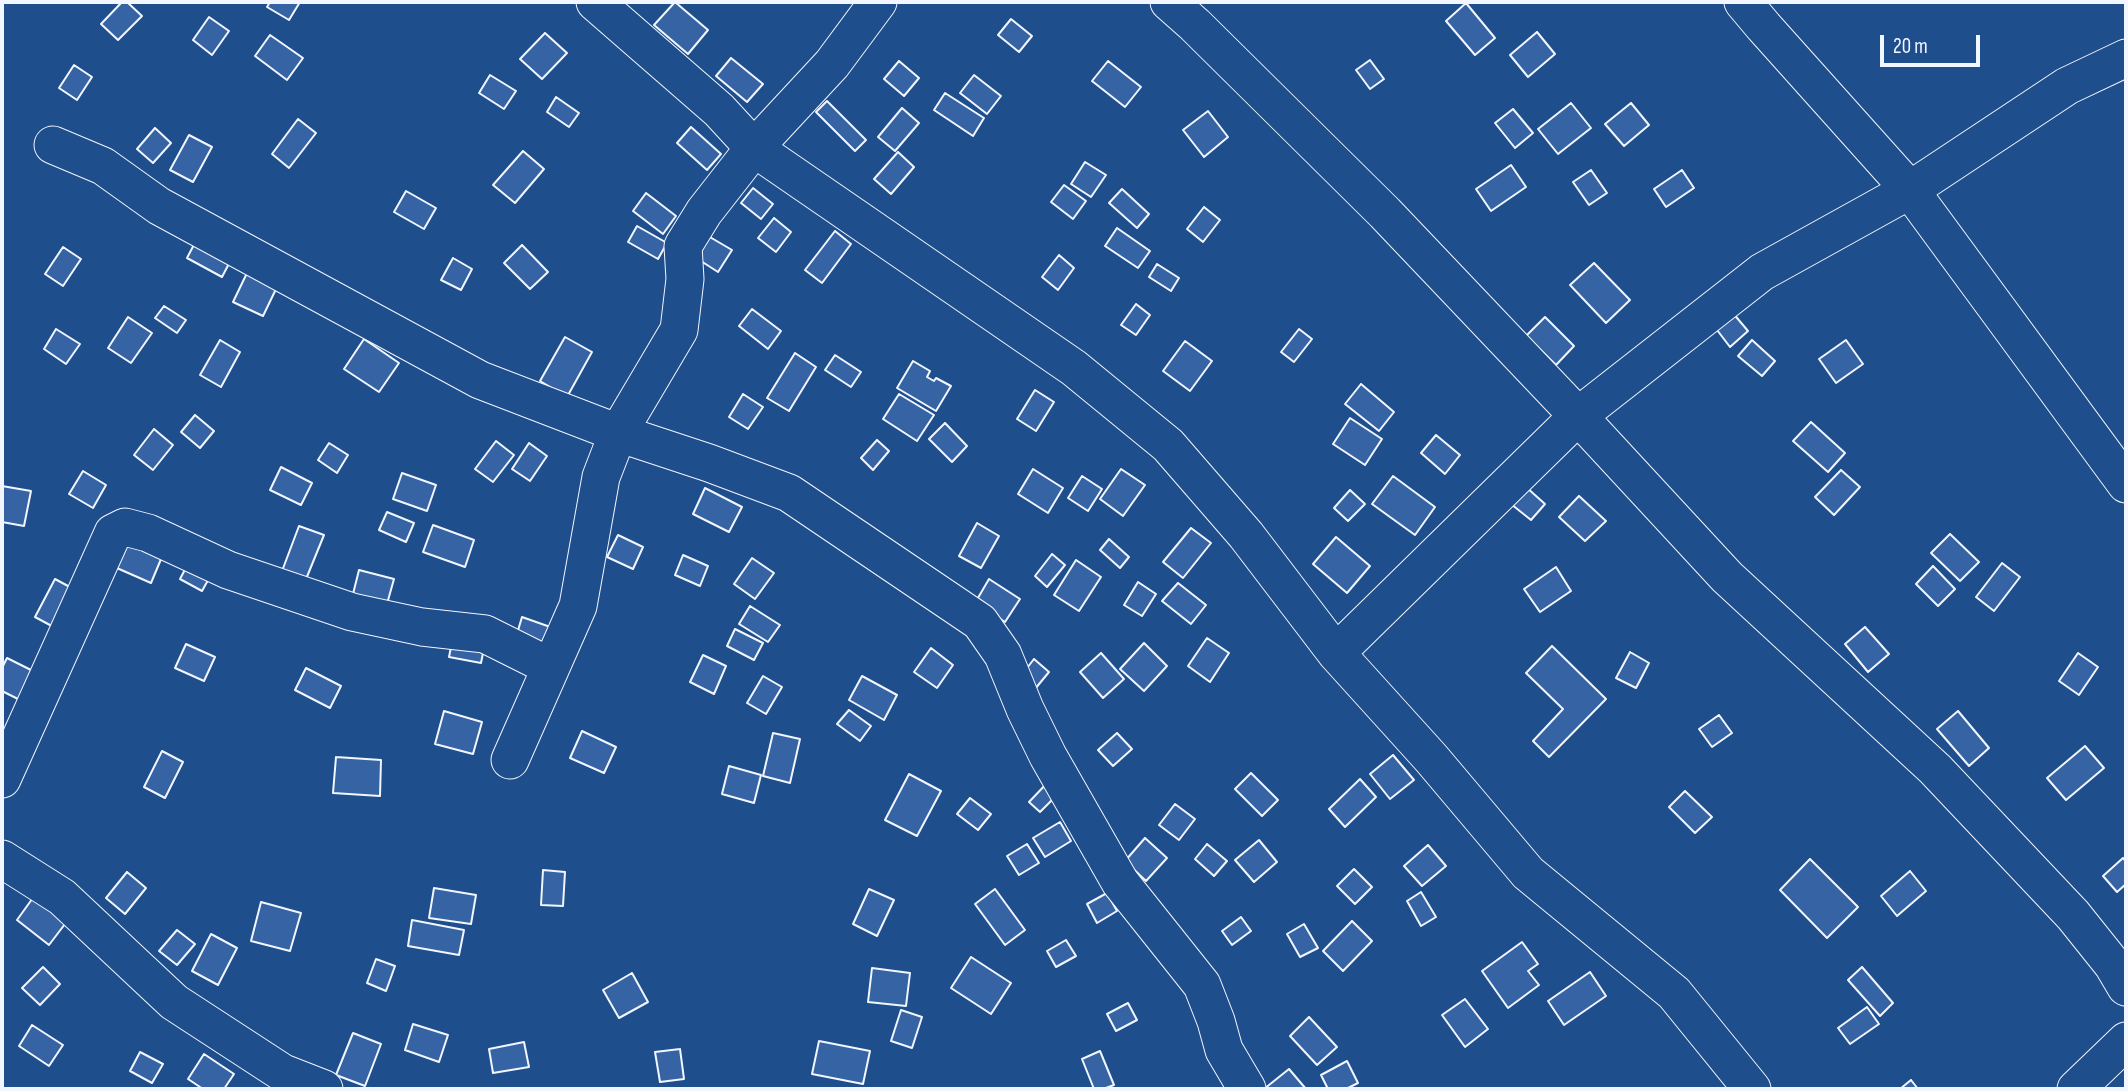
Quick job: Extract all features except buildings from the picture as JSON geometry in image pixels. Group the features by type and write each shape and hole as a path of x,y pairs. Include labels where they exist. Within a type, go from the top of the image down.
{"street":[{"path":"595,2 719,110 754,148 1074,368 1168,444 1247,535 1336,653 1431,758 1528,873 1674,993 1752,1089"},
{"path":"510,760 578,606 601,477 618,433 679,331 685,279 684,246 704,212 754,148 832,64 878,2"},
{"path":"1169,2 1385,213 1727,577 1935,769 2073,915 2113,965 2126,987"},
{"path":"1744,2 1910,190 2126,484"},
{"path":"1336,653 1578,416 1762,272 1910,190 2067,86 2126,58"},
{"path":"53,145 103,166 159,206 480,380 618,433 789,493 980,622 1003,655 1048,756 1120,882 1202,985 1224,1050 1247,1089"},
{"path":"2,779 113,533 125,527 148,533 228,570 352,612 422,627 485,634 551,667"},
{"path":"2,859 62,897 174,1002 283,1073 324,1089"},
{"path":"2076,1089 2126,1041"}]}
